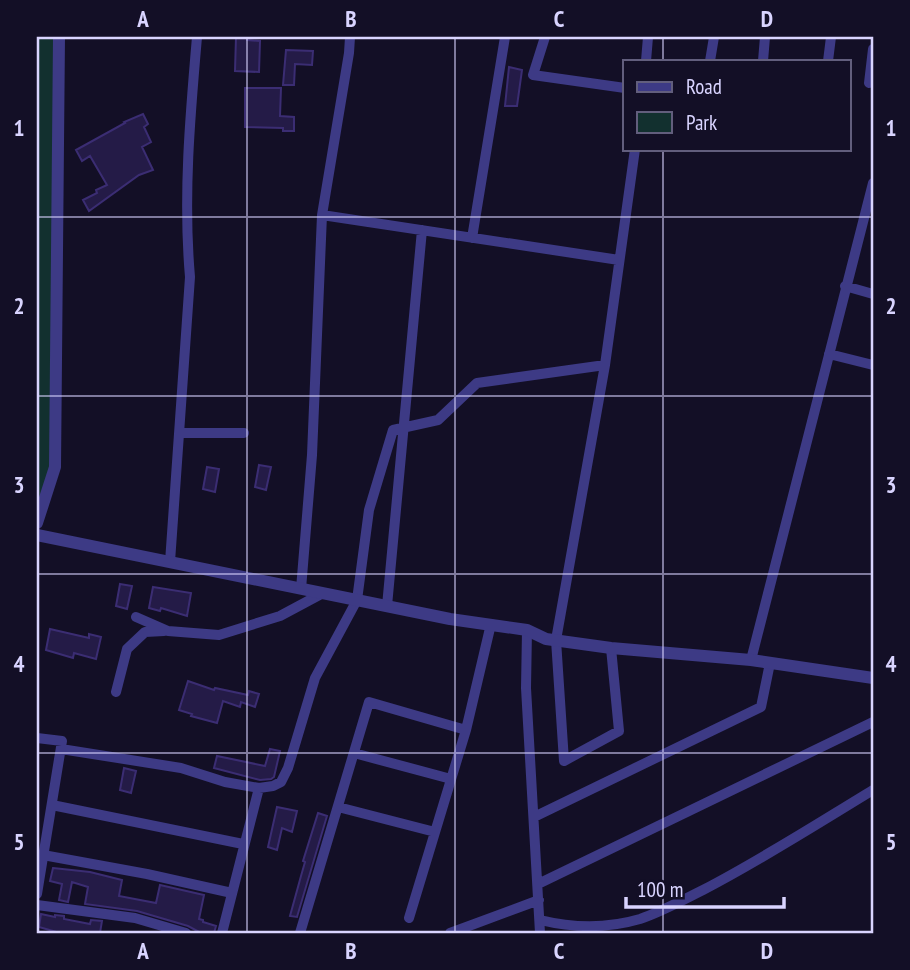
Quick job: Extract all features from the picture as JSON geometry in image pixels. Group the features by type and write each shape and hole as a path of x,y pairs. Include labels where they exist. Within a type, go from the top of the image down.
{"street":[{"path":"37,523 55,467 59,37"},
{"path":"170,562 190,278 186,235 188,133 197,37"},
{"path":"301,589 312,455 321,215 350,37"},
{"path":"472,238 505,37"},
{"path":"545,37 533,75 623,88"},
{"path":"646,60 648,37"},
{"path":"710,60 714,37"},
{"path":"763,60 765,37"},
{"path":"824,37 831,37 828,60"},
{"path":"869,83 873,49"},
{"path":"611,648 619,731 564,761 556,640 605,365 635,150"},
{"path":"751,660 873,183"},
{"path":"321,215 619,260"},
{"path":"387,606 422,230"},
{"path":"845,286 873,293"},
{"path":"829,354 873,365"},
{"path":"61,749 181,768 225,782 259,788 281,782 288,768 315,678 357,600 369,510 393,430 438,420 477,383 605,365"},
{"path":"179,433 244,433"},
{"path":"37,535 450,619 527,630 546,639 611,648 751,660 873,678"},
{"path":"116,692 127,649 145,632 219,635 280,616 323,593"},
{"path":"136,617 168,631"},
{"path":"409,918 466,730 491,624"},
{"path":"527,630 526,688 540,933"},
{"path":"534,817 761,707 770,663"},
{"path":"300,933 369,702 466,730"},
{"path":"538,884 873,722"},
{"path":"37,738 62,741 37,890"},
{"path":"354,753 451,779"},
{"path":"222,933 259,788"},
{"path":"540,920 567,927 616,923 650,915 736,873 873,790"},
{"path":"52,805 243,844"},
{"path":"338,807 435,832"},
{"path":"43,855 232,893"},
{"path":"450,933 539,900"},
{"path":"37,905 135,918 186,933"},
{"path":"602,933 616,923"}],"green space":[{"path":"37,37 59,37 55,467 37,523"}],"building":[{"path":"236,37 260,41 259,72 235,71"},
{"path":"286,50 313,51 312,65 295,64 294,85 283,85"},
{"path":"509,67 522,70 517,106 505,106"},
{"path":"245,88 281,88 280,116 294,117 294,131 245,127"},
{"path":"143,114 148,124 144,127 151,142 142,147 153,170 139,175 89,211 83,200 107,185 90,156 82,161 76,150"},
{"path":"259,465 271,467 266,490 255,487"},
{"path":"207,467 219,469 215,492 203,489"},
{"path":"120,584 132,586 127,609 116,606"},
{"path":"153,587 191,593 187,616 161,608 160,611 149,608"},
{"path":"50,629 89,638 89,634 101,637 96,659 74,653 73,658 46,650"},
{"path":"188,681 214,690 215,688 248,695 249,691 259,694 255,707 241,702 240,707 223,701 217,723 179,710"},
{"path":"270,749 280,751 274,777 271,779 260,780 214,768 217,756 265,766"},
{"path":"124,768 136,771 131,793 120,790"},
{"path":"277,807 297,811 292,832 282,828 277,850 268,847"},
{"path":"318,813 327,816 297,917 290,916 305,862 303,861"},
{"path":"53,868 90,872 122,880 119,896 156,903 160,885 204,895 199,919 216,926 214,933 201,933 188,926 137,911 85,904 88,887 72,882 68,902 59,900 62,884 50,881"},
{"path":"41,914 64,916 64,919 90,924 91,920 102,921 100,933 60,933 39,927"}]}
